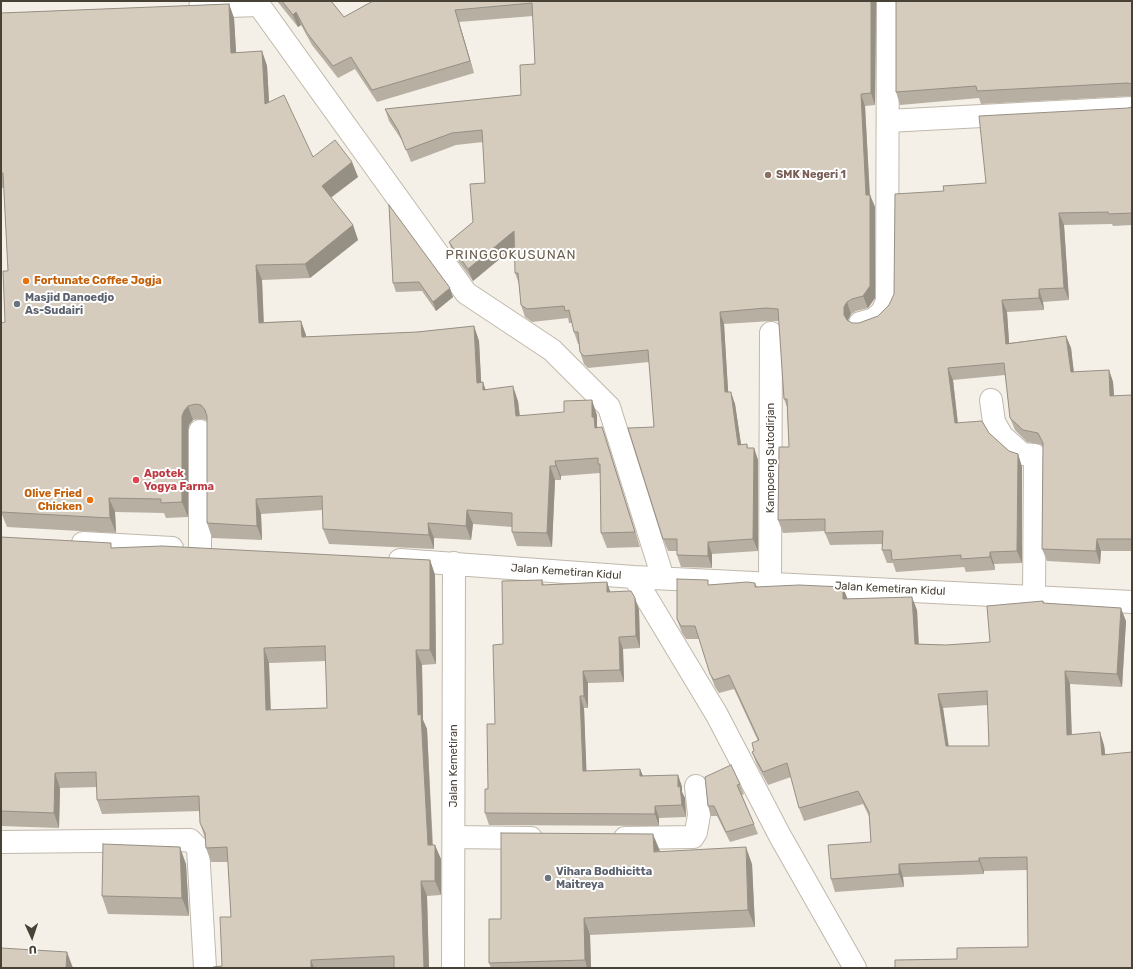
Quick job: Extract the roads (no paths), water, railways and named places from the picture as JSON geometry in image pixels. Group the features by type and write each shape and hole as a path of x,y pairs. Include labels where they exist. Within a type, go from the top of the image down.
{"street":[{"path":"860,323 874,319 882,312 887,301 888,1"},
{"path":"182,8 258,3 466,293 552,350 609,407 663,578"},
{"path":"888,121 1132,108"},
{"name":"Kampoeng Sutodirjan","path":"770,584 771,332"},
{"path":"991,400 994,422 1002,436 1022,454 1035,455 1034,596"},
{"path":"200,431 200,549"},
{"path":"65,542 224,551"},
{"name":"Jalan Kemetiran Kidul","path":"382,559 634,577 1132,602"},
{"name":"Jalan Kemetiran","path":"453,968 454,563"},
{"path":"634,577 717,715 780,836 855,968"},
{"path":"608,838 693,837 696,832 699,815 696,786"},
{"path":"454,837 554,838"},
{"path":"1,842 190,840 198,848 205,968"}],"place":[{"name":"SMK Negeri 1","path":"768,175"},
{"name":"Fortunate Coffee Jogja","path":"26,281"},
{"name":"Masjid Danoedjo As-Sudairi","path":"17,304"},
{"name":"Apotek Yogya Farma","path":"136,480"},
{"name":"Olive Fried Chicken","path":"90,500"},
{"name":"Vihara Bodhicitta Maitreya","path":"548,878"}],"district":[{"name":"PRINGGOKUSUNAN","path":"511,255"}]}
